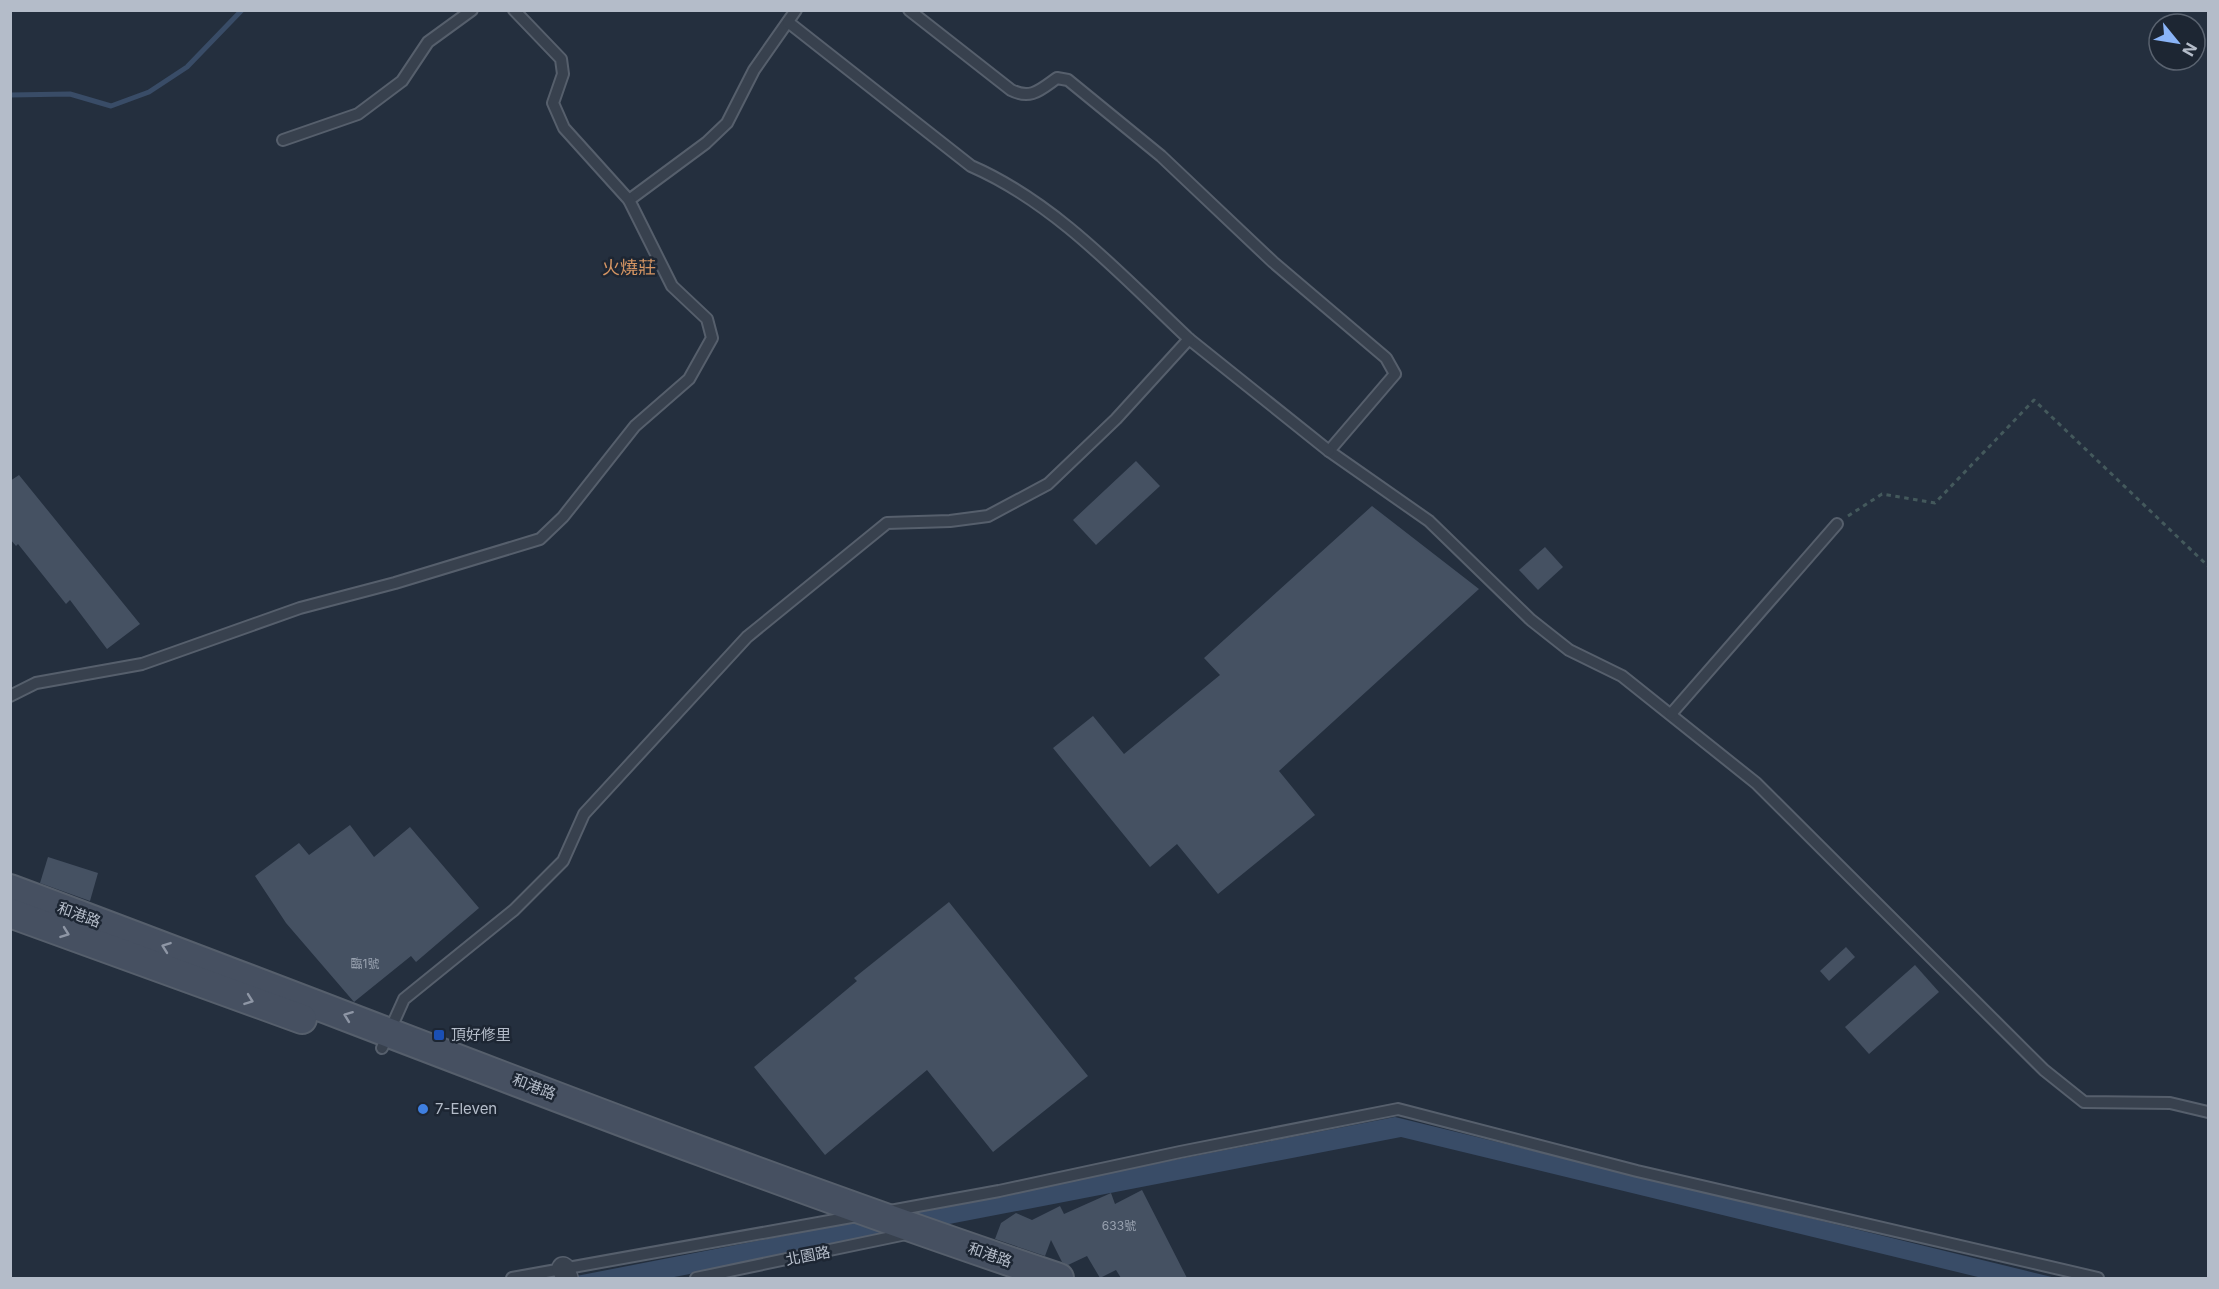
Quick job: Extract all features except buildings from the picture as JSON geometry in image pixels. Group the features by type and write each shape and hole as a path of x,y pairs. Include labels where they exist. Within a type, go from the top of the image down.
{"main road":[{"name":"和港路","path":"10,889 386,1040 574,1112 892,1227 1059,1278"},
{"name":"和港路","path":"10,913 386,1040"},
{"name":"和港路","path":"574,1112 837,1220 892,1227 1010,1278"}],"lane":[{"path":"283,140 358,114 402,81 428,42 472,10"},
{"path":"10,696 36,683 142,664 300,608 395,583 540,539 563,517 635,426 689,379 712,338 707,318 672,286 629,200 564,128 553,103 563,74 561,59 514,10"},
{"path":"629,200 705,143 727,123 754,70 796,10"},
{"path":"909,10 1011,90 1022,95 1033,95 1057,78 1068,80 1161,156 1273,262 1386,358 1395,374 1329,451"},
{"path":"788,22 971,166 999,178 1081,237 1189,339 1329,451 1429,521 1531,620 1569,650 1622,676 1756,783 2044,1070 2084,1102 2170,1103 2208,1112"},
{"path":"386,1040 404,999 514,910 563,861 584,814 747,638 887,523 950,521 988,516 1048,484 1116,419 1189,339"},
{"path":"1671,714 1837,524"},
{"name":"北園路","path":"696,1278 892,1227 999,1191 1398,1109 1637,1171 2098,1278"},
{"path":"512,1278 565,1273 837,1220"}],"path":[{"path":"1837,524 1882,494 1935,503 2034,400 2208,566"}],"water":[{"path":"1395,1117 2056,1278 1982,1278 1401,1137 669,1278 566,1278"}],"waterway":[{"path":"10,95 70,94 111,106 149,92 187,67 242,10"}],"place":[{"name":"頂好修里","path":"439,1035"},
{"name":"7-Eleven","path":"423,1109"}],"district":[{"name":"火燒莊","path":"629,268"}]}
